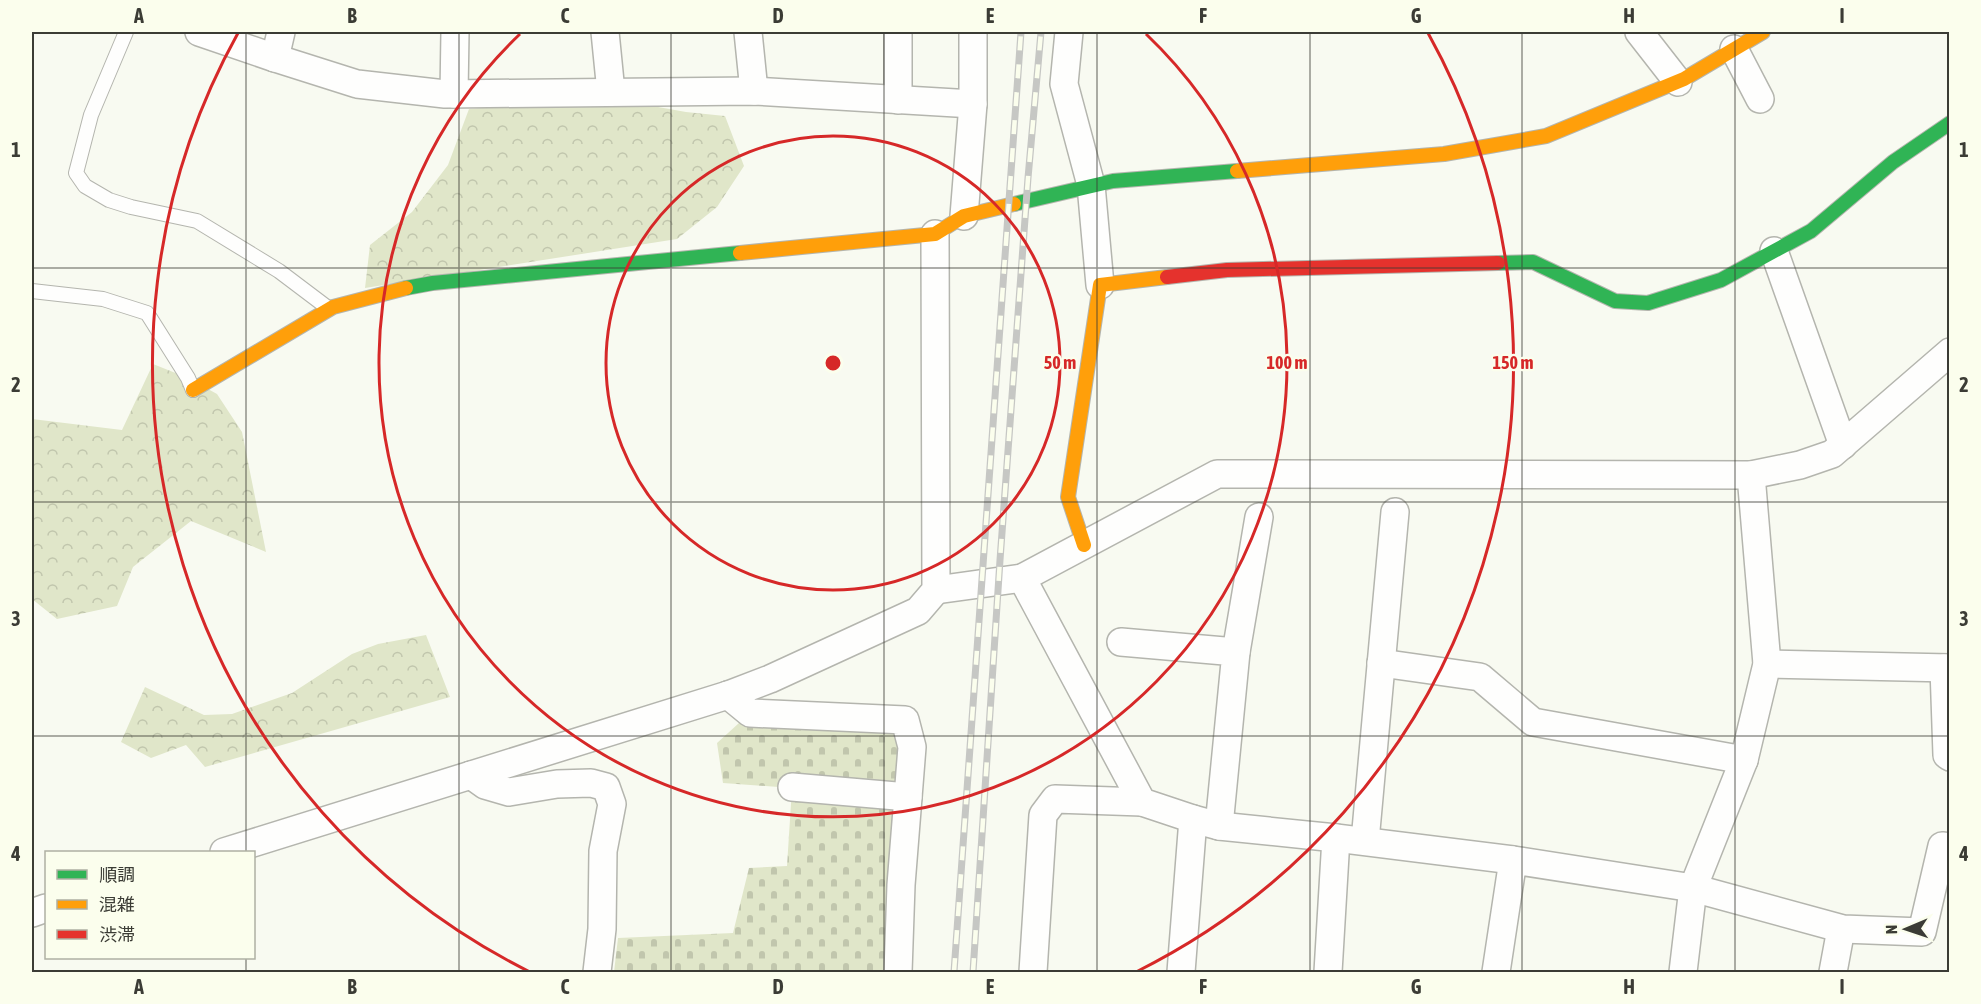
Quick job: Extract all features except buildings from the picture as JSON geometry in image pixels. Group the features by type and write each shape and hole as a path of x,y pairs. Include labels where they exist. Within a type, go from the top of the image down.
{"street":[{"path":"199,32 357,84 454,94 754,91 973,104"},
{"path":"275,58 281,32"},
{"path":"454,94 455,32"},
{"path":"605,32 611,92"},
{"path":"748,32 754,91"},
{"path":"898,32 898,100"},
{"path":"964,216 973,104 973,32"},
{"path":"1069,32 1064,84 1091,185 1101,285 1068,496 1084,545"},
{"path":"1640,32 1678,82"},
{"path":"193,390 330,310 399,290 433,283 934,234 964,216 1091,185 1123,180 1455,152 1546,136 1678,82 1763,32"},
{"path":"1734,49 1760,99"},
{"path":"1101,285 1227,270 1533,262 1615,301 1648,303 1721,280 1811,231 1893,162 1950,123"},
{"path":"227,851 728,694 770,679 918,611 936,590 934,234"},
{"path":"1774,251 1843,445"},
{"path":"936,590 1022,578 1217,474 1751,475 1800,465 1832,454 1950,352"},
{"path":"1683,972 1693,888 1744,760 1767,664 1751,475"},
{"path":"1365,841 1395,512"},
{"path":"1181,972 1259,517"},
{"path":"1022,578 1142,802"},
{"path":"1120,642 1236,652"},
{"path":"1381,663 1480,677 1533,722 1744,760"},
{"path":"1767,664 1947,668 1947,754 1950,757"},
{"path":"728,694 750,713 905,720 912,747 901,885 898,972"},
{"path":"471,775 484,785 509,792 556,784 591,783 606,787 612,804 603,851 602,929 597,972"},
{"path":"792,788 908,797"},
{"path":"1033,972 1043,815 1056,799 1142,802 1206,823 1513,860 1693,888 1841,929 1922,932 1942,846 1950,847"},
{"path":"1328,972 1336,838"},
{"path":"1496,972 1513,860"},
{"path":"1833,972 1841,929"}],"lane":[{"path":"126,32 91,115 76,173 85,186 109,200 131,207 198,221 279,271 330,310"},
{"path":"32,291 103,299 147,313 188,378 193,390"}],"green space":[{"path":"546,102 630,102 725,116 744,166 717,207 677,239 365,288 370,245 412,212 448,165 469,109"},
{"path":"153,364 188,378 217,394 242,432 266,552 191,521 133,567 117,606 57,619 32,599 32,419 122,430"},
{"path":"426,635 450,697 205,767 186,745 151,758 121,742 145,687 204,715 232,714 292,693 352,654 378,644"},
{"path":"750,713 908,728 900,972 614,972 618,938 733,933 749,868 787,866 792,788 723,783 717,743"}],"railway":[{"path":"954,972 1021,32"},
{"path":"973,972 1000,560 1041,32"}],"traffic: fast":[{"path":"1498,263 1533,262 1615,301 1648,303 1721,280 1811,231 1893,162 1950,123"},
{"path":"1014,204 1113,181 1237,171"},
{"path":"406,288 433,283 740,253"}],"traffic: slow":[{"path":"1237,171 1444,154 1546,136 1684,79 1763,32"},
{"path":"740,253 935,234 964,216 1014,204"},
{"path":"1084,545 1068,497 1100,285 1167,277"},
{"path":"193,390 333,307 406,288"}],"traffic: jam":[{"path":"1167,277 1227,270 1498,263"}]}
